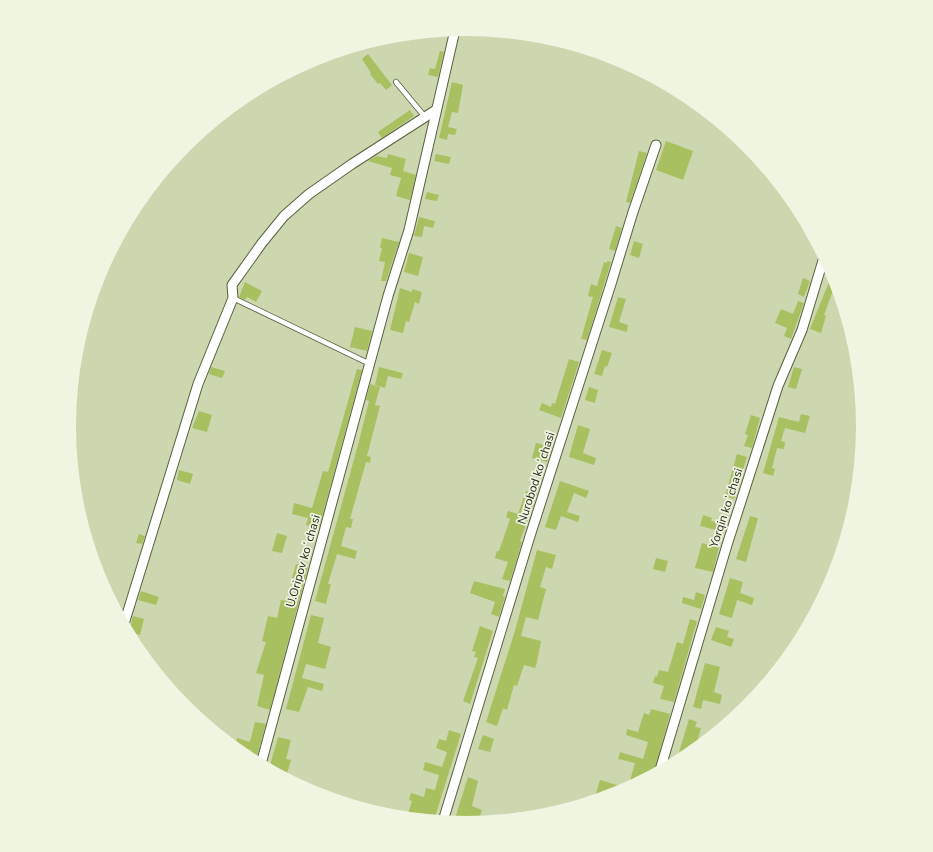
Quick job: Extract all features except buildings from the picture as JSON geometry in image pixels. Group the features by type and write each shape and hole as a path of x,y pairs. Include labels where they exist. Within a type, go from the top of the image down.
{"street":[{"name":"U.Oripov koʻchasi","path":"262,758 318,547 335,494 388,296 409,230 454,36"},
{"path":"126,616 198,384 233,298 232,286 262,243 284,216 309,194 436,110"},
{"name":"Nurobod koʻchasi","path":"444,815 530,536 633,212 656,145"},
{"name":"Yorqin koʻchasi","path":"662,763 727,545 778,386 802,330 821,265"}],"lane":[{"path":"396,82 425,117"},
{"path":"233,298 370,364"}]}
